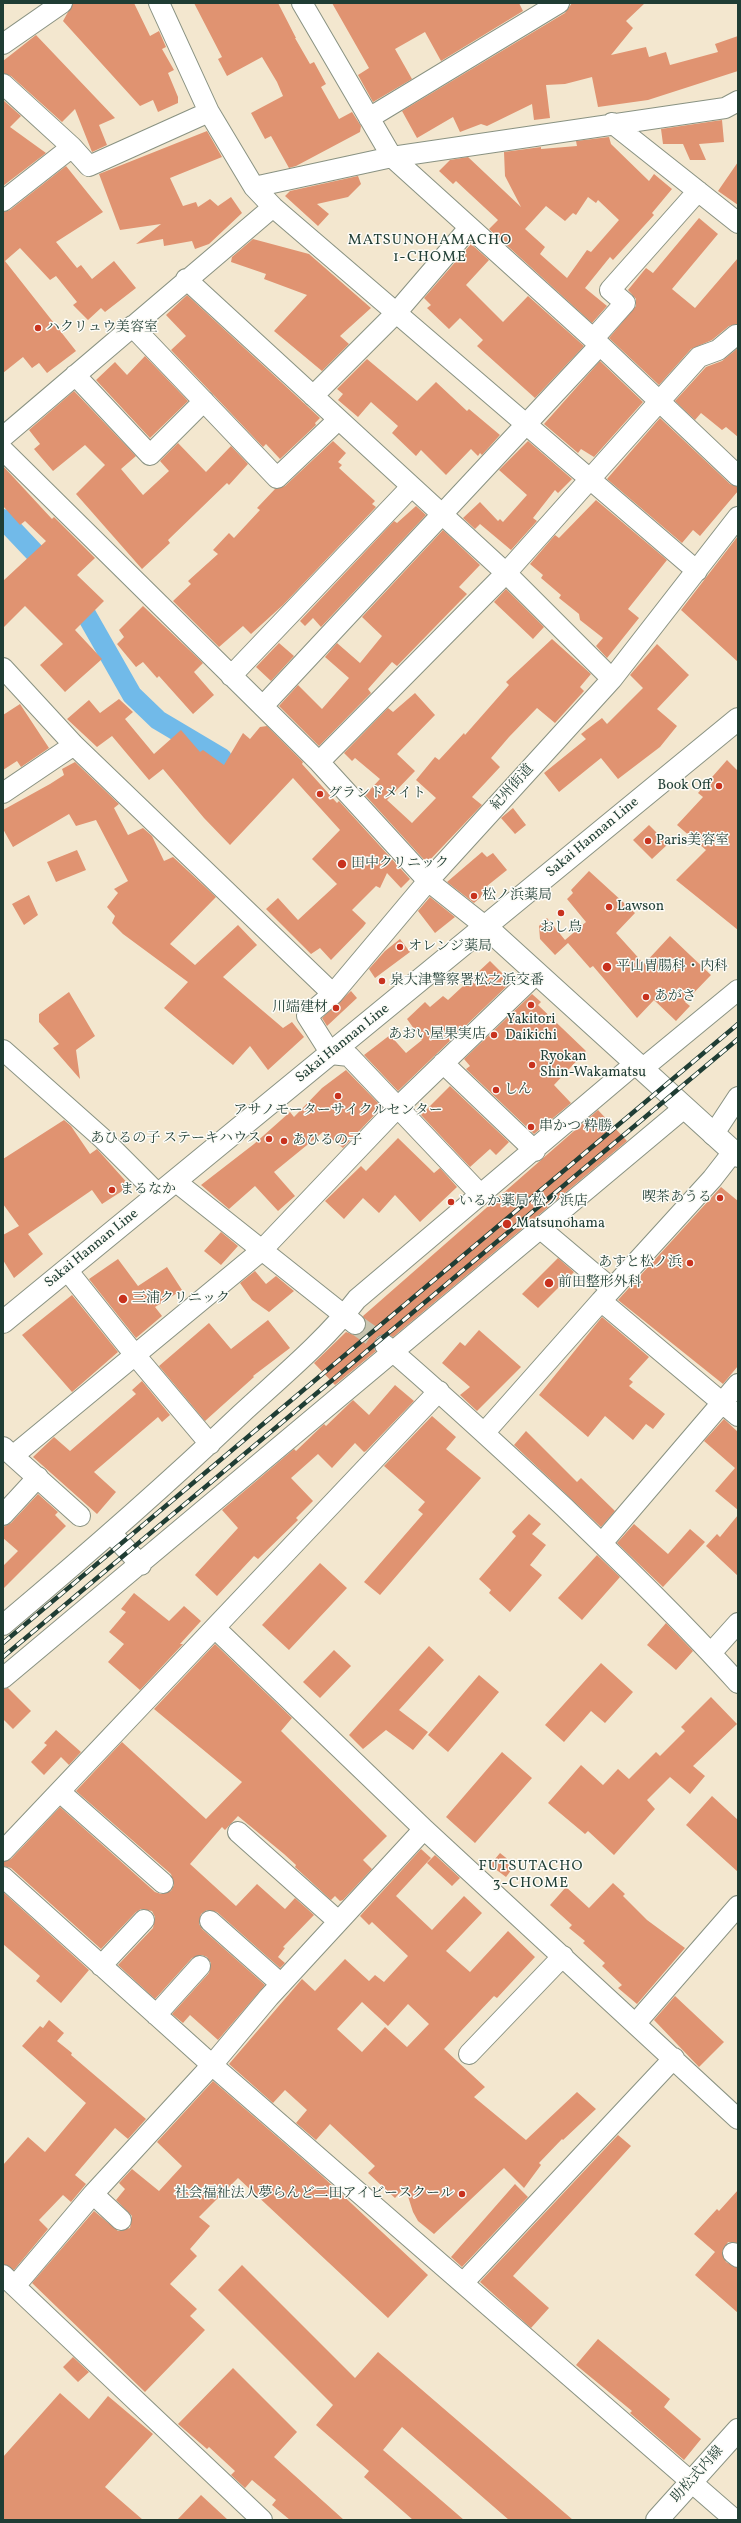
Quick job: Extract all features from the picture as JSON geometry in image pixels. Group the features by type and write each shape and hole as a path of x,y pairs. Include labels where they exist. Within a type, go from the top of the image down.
{"main road":[{"name":"Sakai Hannan Line","path":"3,1322 738,719"},
{"path":"486,927 713,1135 736,1154"},
{"name":"助松式内線","path":"658,2520 738,2430"}],"street":[{"path":"3,44 62,3"},
{"path":"158,3 209,112 254,187 273,207 696,570"},
{"path":"302,3 392,157 597,342 738,476"},
{"path":"369,118 558,3"},
{"path":"3,84 72,147 89,166 209,112"},
{"path":"254,187 392,157 612,123 725,108 738,101"},
{"path":"612,123 738,223"},
{"path":"3,201 72,147"},
{"path":"263,706 527,424 597,342 625,303 610,290 698,191"},
{"path":"3,437 186,279 273,207"},
{"path":"313,396 396,313 469,228"},
{"path":"186,279 442,516 506,573 612,679"},
{"path":"132,326 277,478 338,420"},
{"path":"319,762 506,573 592,480 659,400 699,357 718,350 736,336"},
{"path":"75,375 150,455 204,401"},
{"path":"3,450 319,762 428,882 486,927"},
{"path":"231,676 411,487"},
{"name":"紀州街道","path":"330,1054 307,1016 333,994 428,882 612,679 738,517"},
{"path":"3,668 74,745 333,994"},
{"path":"3,793 74,745"},
{"path":"80,1516 9,1451 135,1355 261,1251 397,1108 536,974"},
{"path":"3,1625 107,1538 349,1320 357,1299 480,1194 639,1066 738,990"},
{"path":"3,1050 102,1138 167,1188 261,1251 349,1320"},
{"path":"330,1054 349,1056 480,1194"},
{"path":"443,1063 535,1151"},
{"path":"713,1135 738,1097"},
{"path":"3,1678 136,1569 390,1349 541,1229 684,1108"},
{"path":"485,1432 606,1295 736,1154"},
{"path":"541,1229 606,1295 738,1416"},
{"path":"67,1270 135,1355 210,1444"},
{"path":"390,1349 485,1432 602,1544 711,1653 738,1683"},
{"path":"602,1544 738,1384"},
{"path":"3,1851 439,1391"},
{"path":"3,1515 38,1477"},
{"path":"107,1538 136,1569"},
{"path":"711,1653 738,1623"},
{"path":"215,1628 424,1829 674,2058 738,2119"},
{"path":"60,1792 163,1883"},
{"path":"262,2520 9,2281 93,2194 212,2065 281,1984 424,1829"},
{"path":"238,1832 338,1922"},
{"path":"3,1877 212,2065 735,2520"},
{"path":"636,2023 738,1906"},
{"path":"102,1966 144,1920"},
{"path":"210,1920 281,1984"},
{"path":"469,2054 563,1956"},
{"path":"156,2015 200,1966"},
{"path":"462,2283 674,2058"},
{"path":"93,2194 121,2220"}],"building":[{"path":"73,3 134,3 150,36 159,31 166,47 162,49 174,70 168,73 178,97 178,103 158,112 153,100 140,106 63,21"},
{"path":"194,3 278,3 295,38 310,64 314,62 326,84 321,87 339,119 352,112 361,126 360,132 296,166 289,168 271,136 265,139 251,113 283,96 277,82 262,57 227,76 218,59 222,57"},
{"path":"332,3 519,3 523,11 441,61 425,32 395,49 412,79 373,102 358,75 369,68"},
{"path":"572,3 645,3 626,21 633,28 611,55 646,47 649,57 666,52 670,65 718,52 715,44 738,36 738,71 648,100 598,107 592,77 565,84 546,85 550,118 534,120 532,104 487,126 481,124 460,132 453,117 417,138 402,111 565,13"},
{"path":"36,35 115,118 99,125 107,145 92,152 75,109 62,122 11,76 3,73 3,61"},
{"path":"3,100 21,116 10,127 46,153 3,186"},
{"path":"722,120 724,142 699,144 706,160 690,160 683,144 663,144 661,129"},
{"path":"207,131 222,157 170,178 183,206 196,202 198,207 210,199 218,206 231,197 242,213 209,244 195,249 192,241 164,246 163,239 136,244 161,224 120,230 99,174"},
{"path":"609,137 611,144 649,181 654,174 672,189 652,213 654,215 613,260 610,257 585,288 607,306 592,323 489,229 498,220 456,181 453,184 439,171 450,160 468,157 521,207 505,176 504,152 541,147 541,149 577,146 576,141","holes":["588,197 596,203 598,200 619,220 591,252 587,250 567,278 540,254 545,247 525,229 546,206 565,221 573,213 576,215"]},
{"path":"738,162 738,205 718,191"},
{"path":"66,166 103,212 56,242 77,268 81,265 92,279 114,261 136,288 105,312 101,308 88,320 73,305 77,302 56,276 50,280 20,248 5,261 76,351 47,373 39,363 32,368 23,357 3,373 3,212 10,210"},
{"path":"358,176 361,184 348,197 317,204 329,214 318,226 285,196 290,191"},
{"path":"699,218 718,234 672,289 695,308 738,258 738,324 729,326 712,340 691,349 659,385 609,338 636,306 636,299 628,290 646,268 653,273"},
{"path":"253,239 309,254 371,308 340,336 349,344 322,371 274,331 307,295 264,279 266,274 231,262 232,257"},
{"path":"471,244 489,260 466,285 503,322 528,296 584,346 535,398 477,346 483,340 460,318 449,329 427,308 431,305 424,298"},
{"path":"187,295 320,418 315,423 316,425 280,459 266,444 263,447 171,350 186,336 166,315"},
{"path":"738,348 738,437 726,427 722,430 701,413 695,420 675,401 706,367 722,361"},
{"path":"145,356 188,401 150,438 96,380 115,362 127,375"},
{"path":"367,359 417,401 436,382 467,411 469,409 500,435 482,455 480,453 478,456 471,449 446,475 421,450 416,456 392,433 398,426 371,402 358,417 338,400 343,394 337,389"},
{"path":"600,361 643,402 594,457 581,449 578,453 544,424"},
{"path":"74,391 136,456 121,469 143,495 169,471 160,461 178,443 206,472 231,446 248,464 229,485 227,483 168,540 170,543 142,569 76,494 105,465 85,445 53,471 34,449 40,444 29,430"},
{"path":"660,418 730,484 738,487 738,491 700,536 693,530 682,543 607,479"},
{"path":"333,441 346,453 338,462 342,465 339,468 375,501 372,504 376,507 283,605 251,634 243,626 219,647 173,601 191,584 188,581 218,554 213,550 229,533 234,538 260,510 257,508 275,489 285,486"},
{"path":"528,441 572,479 558,493 555,490 533,518 537,521 511,550 480,524 475,529 463,518 480,502 498,521 500,519 503,522 527,495 499,470"},
{"path":"3,466 52,519 54,517 95,558 77,575 104,601 75,630 102,659 65,692 40,665 63,644 25,606 3,628 3,581 46,541 25,521 20,525 3,506"},
{"path":"596,500 667,560 628,609 639,618 607,658 596,646 603,638 580,620 579,614 559,598 561,595 541,578 543,575 530,564 555,535 559,538"},
{"path":"416,506 426,515 321,627 313,618 305,626 300,621 394,521 397,523"},
{"path":"443,530 480,565 459,587 467,594 397,666 392,662 368,689 371,693 319,746 279,706 298,685 322,709 349,678 325,657 337,643 360,663 382,636 362,617"},
{"path":"738,536 738,662 681,610"},
{"path":"506,589 544,627 533,639 494,602"},
{"path":"143,606 203,663 194,672 214,695 193,714 159,676 157,678 143,662 136,667 117,644 124,637 119,630"},
{"path":"552,639 591,674 580,687 584,691 555,723 537,708 509,737 491,758 500,767 472,797 482,805 427,863 365,795 380,779 355,758 352,761 344,753 388,708 393,712 415,693 435,715 397,754 415,771 387,800 412,823 436,798 416,780 435,757 439,760 464,733 465,735 509,685 506,682"},
{"path":"279,643 294,656 271,681 256,667"},
{"path":"657,644 689,675 657,709 677,726 660,747 618,779 601,758 559,792 544,773 586,739 581,734 602,718 607,724 643,688 630,675"},
{"path":"119,699 133,712 125,719 154,754 181,730 200,752 203,750 224,765 243,733 250,739 260,727 267,726 303,762 302,764 337,803 339,801 410,879 401,888 387,873 380,888 376,886 352,910 366,923 363,927 331,960 320,948 311,954 266,909 278,898 298,920 337,884 312,859 340,830 293,778 230,845 204,818 163,769 149,780 112,736 97,747 67,719 89,700 100,713"},
{"path":"20,704 49,748 21,767 17,761 3,770 3,715"},
{"path":"727,760 738,771 738,930 676,880 706,850 677,825 703,797 698,793"},
{"path":"75,762 119,804 114,808 128,835 143,828 152,836 164,861 173,857 216,897 170,944 195,965 238,925 257,945 223,977 283,1028 292,1022 304,1037 268,1070 250,1046 233,1065 164,1008 188,982 123,934 112,923 115,916 107,907 118,893 114,889 128,881 96,820 76,826 69,814 13,847 3,829 3,810 64,775 62,769"},
{"path":"513,808 526,825 515,834 501,818"},
{"path":"649,825 668,844 652,859 633,840"},
{"path":"77,850 86,870 56,882 47,862"},
{"path":"482,852 487,857 493,853 507,870 487,886 490,889 474,903 447,882"},
{"path":"589,871 635,913 616,933 644,964 670,936 711,975 685,1002 690,1006 676,1021 654,1000 637,1018 593,966 590,968 568,943 555,955 540,939 539,926 547,918 565,940 586,922 567,899 573,893 571,890"},
{"path":"29,895 38,915 24,925 12,904"},
{"path":"430,897 455,917 435,933 418,911"},
{"path":"400,939 410,952 375,978 369,969 385,951"},
{"path":"490,961 511,982 398,1091 364,1055 390,1035 406,1053 422,1040 407,1019 425,1002 430,1007 443,996 448,1000"},
{"path":"351,991 357,998 327,1026 322,1018"},
{"path":"69,992 95,1036 76,1050 80,1079 53,1048 59,1044 39,1022 39,1014"},
{"path":"532,994 541,1002 538,1005 586,1051 554,1085 571,1103 534,1134 466,1069 470,1066 464,1059"},
{"path":"346,1070 382,1107 343,1148 323,1132 274,1172 295,1196 278,1211 255,1186 229,1209 201,1185 254,1144 290,1112 294,1117 322,1088"},
{"path":"450,1086 509,1142 496,1155 490,1149 470,1167 421,1115"},
{"path":"598,1110 627,1141 393,1337 387,1334 377,1337 374,1343 376,1351 335,1385 314,1363 346,1332 354,1335 364,1331 366,1325 363,1316"},
{"path":"64,1120 71,1126 90,1154 97,1149 130,1186 102,1204 92,1190 28,1234 43,1254 14,1278 3,1260 3,1235 19,1226 3,1204 3,1159"},
{"path":"398,1138 434,1173 440,1168 457,1187 420,1222 395,1195 379,1213 363,1198 344,1219 325,1201 361,1166 366,1171"},
{"name":"あすと松ノ浜","path":"721,1187 738,1201 738,1366 723,1384 618,1300"},
{"path":"221,1232 238,1246 221,1265 204,1251"},
{"path":"558,1258 574,1272 538,1308 522,1294"},
{"path":"118,1259 138,1286 167,1267 182,1290 155,1307 162,1316 136,1338 89,1279"},
{"path":"255,1271 266,1284 276,1276 294,1291 269,1312 252,1300 240,1283"},
{"path":"72,1295 118,1352 72,1392 22,1335"},
{"path":"602,1317 649,1357 629,1379 633,1382 629,1386 665,1414 653,1429 646,1424 633,1440 605,1416 588,1437 539,1395"},
{"path":"268,1320 290,1348 253,1376 254,1377 205,1421 159,1366 209,1323 231,1349"},
{"path":"479,1330 521,1367 477,1411 460,1395 470,1387 442,1363 460,1342 465,1346"},
{"path":"142,1381 170,1415 162,1422 158,1417 94,1472 116,1492 97,1514 33,1457 54,1437 70,1451 136,1394 132,1390"},
{"path":"395,1385 414,1401 366,1451 364,1452 355,1443 332,1468 318,1454 291,1478 313,1501 296,1518 298,1520 258,1559 254,1556 217,1596 195,1575 238,1528 222,1510 294,1449 296,1451 324,1424 326,1426 353,1400 369,1415"},
{"path":"432,1416 456,1437 446,1449 481,1478 380,1595 364,1582 423,1514 418,1510 425,1502 384,1466"},
{"path":"724,1419 738,1432 738,1510 715,1491 735,1468 704,1441"},
{"path":"526,1431 577,1482 581,1478 615,1511 601,1527 514,1445"},
{"path":"38,1494 58,1512 55,1515 66,1526 3,1589 3,1566 18,1551 3,1538 3,1527 11,1523"},
{"path":"529,1514 541,1524 532,1534 546,1545 530,1565 542,1575 510,1612 489,1593 491,1590 479,1579 516,1536 512,1532"},
{"path":"738,1515 738,1576 706,1546 717,1534 720,1537"},
{"path":"634,1524 668,1554 690,1529 705,1542 663,1587 617,1543"},
{"path":"597,1555 620,1577 582,1620 558,1598"},
{"path":"320,1563 347,1588 289,1650 262,1625"},
{"path":"134,1593 169,1621 184,1606 201,1621 180,1644 183,1644 140,1690 108,1662 124,1644 109,1632 126,1612 121,1609"},
{"path":"666,1623 693,1651 676,1670 647,1645"},
{"path":"215,1644 292,1718 281,1731 387,1836 363,1860 372,1869 343,1900 340,1901 335,1896 331,1900 295,1867 296,1865 284,1854 238,1816 225,1830 222,1827 190,1864 236,1906 257,1884 285,1909 295,1898 314,1915 283,1947 285,1948 278,1957 285,1963 280,1968 217,1912 207,1910 201,1914 199,1924 202,1929 265,1985 218,2040 190,2015 183,2023 172,2014 209,1973 211,1963 207,1957 202,1955 192,1958 155,1999 118,1965 153,1928 155,1917 152,1911 141,1909 136,1912 101,1949 11,1868 3,1866 3,1862 11,1859 60,1807 155,1892 161,1894 171,1891 174,1885 171,1874 76,1791 122,1742 206,1819 242,1782 154,1709"},
{"path":"429,1646 444,1660 399,1710 428,1732 413,1750 386,1730 363,1749 349,1735"},
{"path":"334,1650 351,1666 320,1698 303,1682"},
{"path":"601,1663 633,1692 605,1723 591,1711 564,1742 545,1725"},
{"path":"479,1675 499,1692 448,1752 428,1735"},
{"path":"8,1688 31,1711 13,1729 3,1719 3,1689"},
{"path":"711,1697 737,1724 693,1766 705,1776 690,1794 670,1777 647,1800 655,1809 614,1855 588,1831 585,1834 548,1803 581,1765 603,1785 618,1769 629,1779 656,1752 660,1756 685,1731 681,1727"},
{"path":"56,1730 81,1752 69,1765 61,1757 44,1775 31,1762 47,1745 44,1743"},
{"path":"502,1752 532,1778 475,1843 446,1817"},
{"path":"712,1796 738,1820 738,1872 686,1825"},
{"path":"421,1849 431,1858 396,1896 432,1930 464,1896 482,1913 446,1951 470,1972 508,1931 535,1957 497,1998 494,1996 444,2049 485,2087 474,2097 526,2140 577,2092 596,2109 563,2140 562,2139 539,2163 541,2165 524,2188 504,2168 434,2234 418,2221 413,2212 405,2187 395,2198 368,2173 375,2166 330,2124 316,2140 296,2123 307,2110 285,2090 273,2103 229,2064 302,1979 315,1991 345,1959 369,1981 375,1975 384,1982 408,1956 372,1922 369,1925 360,1916","holes":["362,2002 388,2026 408,2004 429,2024 407,2047 385,2027 362,2052 337,2029"]},
{"path":"500,1853 515,1865 506,1877 490,1865"},
{"path":"435,1855 460,1878 452,1886 427,1863"},
{"path":"613,1883 625,1894 623,1896 647,1920 685,1948 637,2004 618,1988 622,1985 602,1966 605,1963 583,1943 585,1941 569,1928 572,1925 550,1905 566,1887 589,1908"},
{"path":"3,1892 89,1970 61,2003 36,1981 40,1976 3,1944"},
{"path":"675,1996 724,2042 699,2067 654,2020"},
{"path":"49,2020 64,2033 57,2041 72,2053 71,2055 146,2119 128,2139 115,2128 75,2175 86,2184 71,2202 63,2195 39,2220 48,2229 14,2270 3,2264 3,2165 28,2137 45,2152 86,2103 22,2046 40,2026 43,2028"},
{"path":"213,2081 321,2175 428,2275 388,2318 238,2178 199,2217 210,2226 190,2249 197,2256 170,2284 197,2309 190,2316 205,2330 145,2392 32,2283 94,2211 118,2231 130,2228 132,2216 116,2200 125,2189 119,2183 132,2169 159,2191 182,2166 157,2142"},
{"path":"618,2135 631,2146 513,2276 549,2308 531,2328 480,2282"},
{"path":"515,2184 528,2197 462,2267 451,2257"},
{"path":"738,2190 738,2243 728,2242 722,2252 726,2262 738,2268 738,2313 695,2275 715,2252 694,2234 717,2209 719,2211"},
{"path":"242,2265 355,2378 378,2352 573,2520 509,2520 402,2427 383,2450 464,2520 413,2520 364,2477 369,2471 316,2425 333,2405 218,2290"},
{"path":"598,2339 670,2399 664,2407 701,2439 684,2460 630,2413 632,2411 576,2365"},
{"path":"73,2357 89,2372 78,2382 63,2367"},
{"path":"233,2368 297,2432 274,2457 344,2520 290,2520 272,2505 276,2500 252,2480 245,2488 231,2475 235,2471 209,2447 207,2449 178,2424"},
{"path":"60,2393 89,2419 108,2396 153,2434 105,2487 143,2520 3,2520 3,2457"},
{"path":"201,2495 228,2520 177,2520"}],"waterway":[{"path":"3,519 52,571"},
{"path":"72,594 87,616 132,695 158,720 222,758"}],"tunnel":[{"path":"355,1324 385,1345"}],"railway":[{"path":"3,1643 738,1024"},
{"path":"3,1657 738,1039"}],"place":[{"name":"ハクリュウ美容室","path":"38,328"},
{"name":"Book Off","path":"719,786"},
{"name":"グランドメイト","path":"320,794"},
{"name":"Paris美容室","path":"648,841"},
{"name":"田中クリニック","path":"342,864"},
{"name":"松ノ浜薬局","path":"474,896"},
{"name":"Lawson","path":"609,907"},
{"name":"おし鳥","path":"561,913"},
{"name":"オレンジ薬局","path":"400,947"},
{"name":"平山胃腸科・内科","path":"607,967"},
{"name":"泉大津警察署松之浜交番","path":"382,981"},
{"name":"あがさ","path":"646,997"},
{"name":"Yakitori Daikichi","path":"531,1005"},
{"name":"川端建材","path":"336,1008"},
{"name":"あおい屋果実店","path":"494,1035"},
{"name":"Ryokan Shin-Wakamatsu","path":"532,1065"},
{"name":"しん","path":"496,1090"},
{"name":"アサノモーターサイクルセンター","path":"338,1096"},
{"name":"串かつ 粋勝","path":"531,1127"},
{"name":"あひるの子 ステーキハウス","path":"269,1139"},
{"name":"あひるの子","path":"284,1141"},
{"name":"まるなか","path":"112,1190"},
{"name":"喫茶あうる","path":"720,1198"},
{"name":"いるか薬局 松ノ浜店","path":"451,1202"},
{"name":"Matsunohama","path":"507,1224"},
{"name":"あすと松ノ浜","path":"690,1263"},
{"name":"前田整形外科","path":"549,1283"},
{"name":"三浦クリニック","path":"123,1299"},
{"name":"社会福祉法人夢らんど二田アイビースクール","path":"462,2194"}],"district":[{"name":"MATSUNOHAMACHO 1-CHOME","path":"430,250"},
{"name":"FUTSUTACHO 3-CHOME","path":"531,1876"}]}
